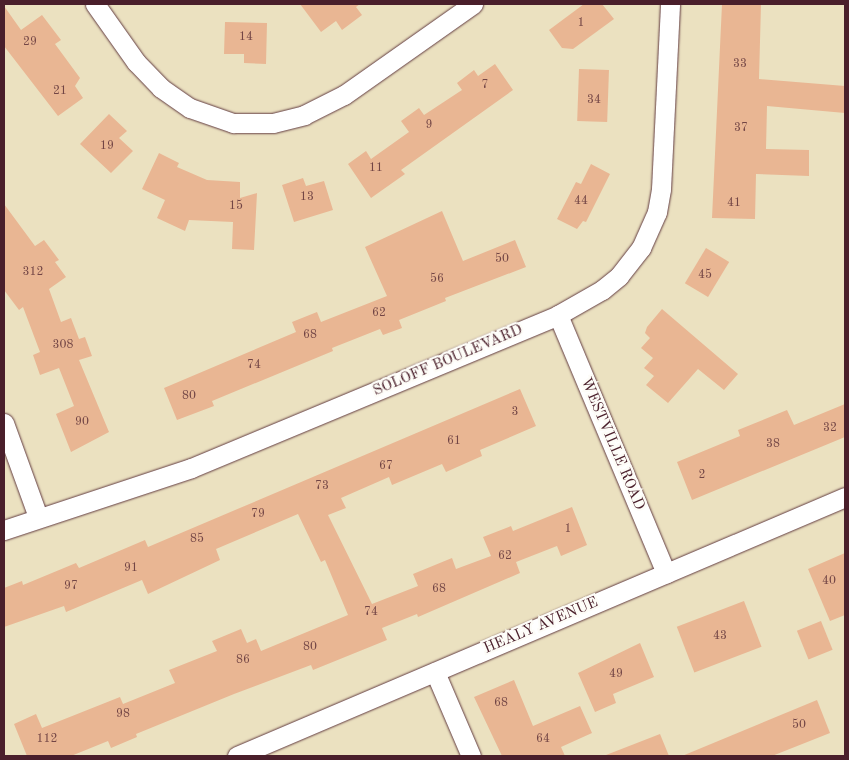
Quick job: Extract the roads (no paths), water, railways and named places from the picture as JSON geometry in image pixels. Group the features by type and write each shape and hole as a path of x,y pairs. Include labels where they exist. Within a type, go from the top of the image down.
{"street":[{"path":"95,4 136,62 161,88 190,108 233,123 273,123 304,115 344,95 473,4"},
{"name":"SOLOFF BOULEVARD","path":"4,530 38,517 191,468 558,315 602,290 619,276 641,248 657,212 661,189 670,4"},
{"name":"WESTVILLE ROAD","path":"558,315 666,573"},
{"path":"4,423 38,517"},
{"name":"HEALY AVENUE","path":"237,756 845,497"},
{"path":"435,672 471,756"}]}
